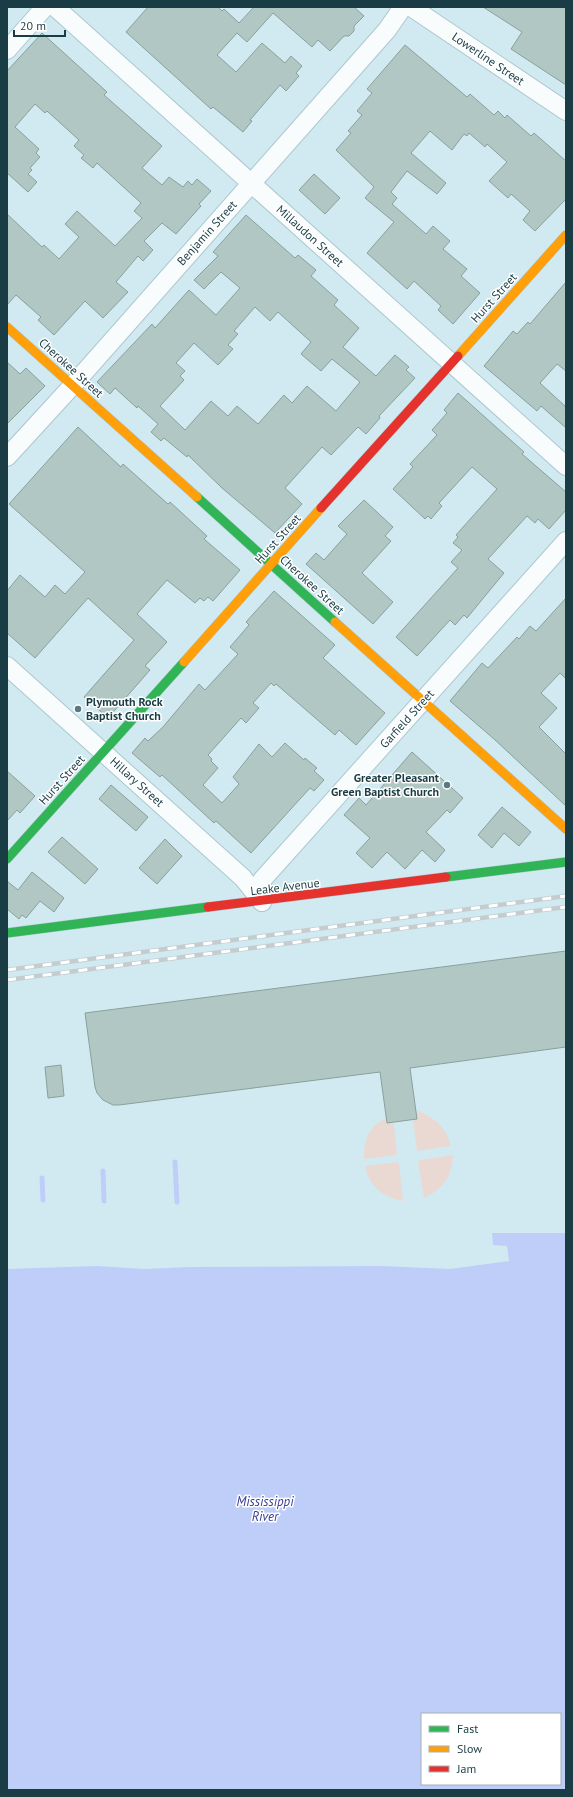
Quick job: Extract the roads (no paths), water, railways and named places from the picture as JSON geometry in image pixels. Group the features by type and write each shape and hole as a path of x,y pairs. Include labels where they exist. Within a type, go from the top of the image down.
{"street":[{"path":"7,50 46,7"},
{"name":"Millaudon Street","path":"55,7 566,466"},
{"name":"Benjamin Street","path":"7,456 72,386 387,30 403,7"},
{"name":"Lowerline Street","path":"411,7 566,110"},
{"name":"Hurst Street","path":"7,859 566,235"},
{"name":"Cherokee Street","path":"7,327 566,829"},
{"name":"Garfield Street","path":"262,902 262,880 566,541"},
{"name":"Hillary Street","path":"7,666 243,878 262,902"},
{"name":"Leake Avenue","path":"7,933 262,902 566,862"}],"water":[{"name":"Mississippi River","path":"492,1233 566,1233 566,1790 7,1790 7,1249 493,1253"}],"waterway":[{"path":"175,1162 177,1202"},
{"path":"103,1171 104,1201"},
{"path":"42,1178 43,1200"}],"railway":[{"path":"7,970 566,896"},
{"path":"7,980 566,907"}],"place":[{"name":"Plymouth Rock Baptist Church","path":"78,709"},
{"name":"Greater Pleasant Green Baptist Church","path":"447,785"}]}
